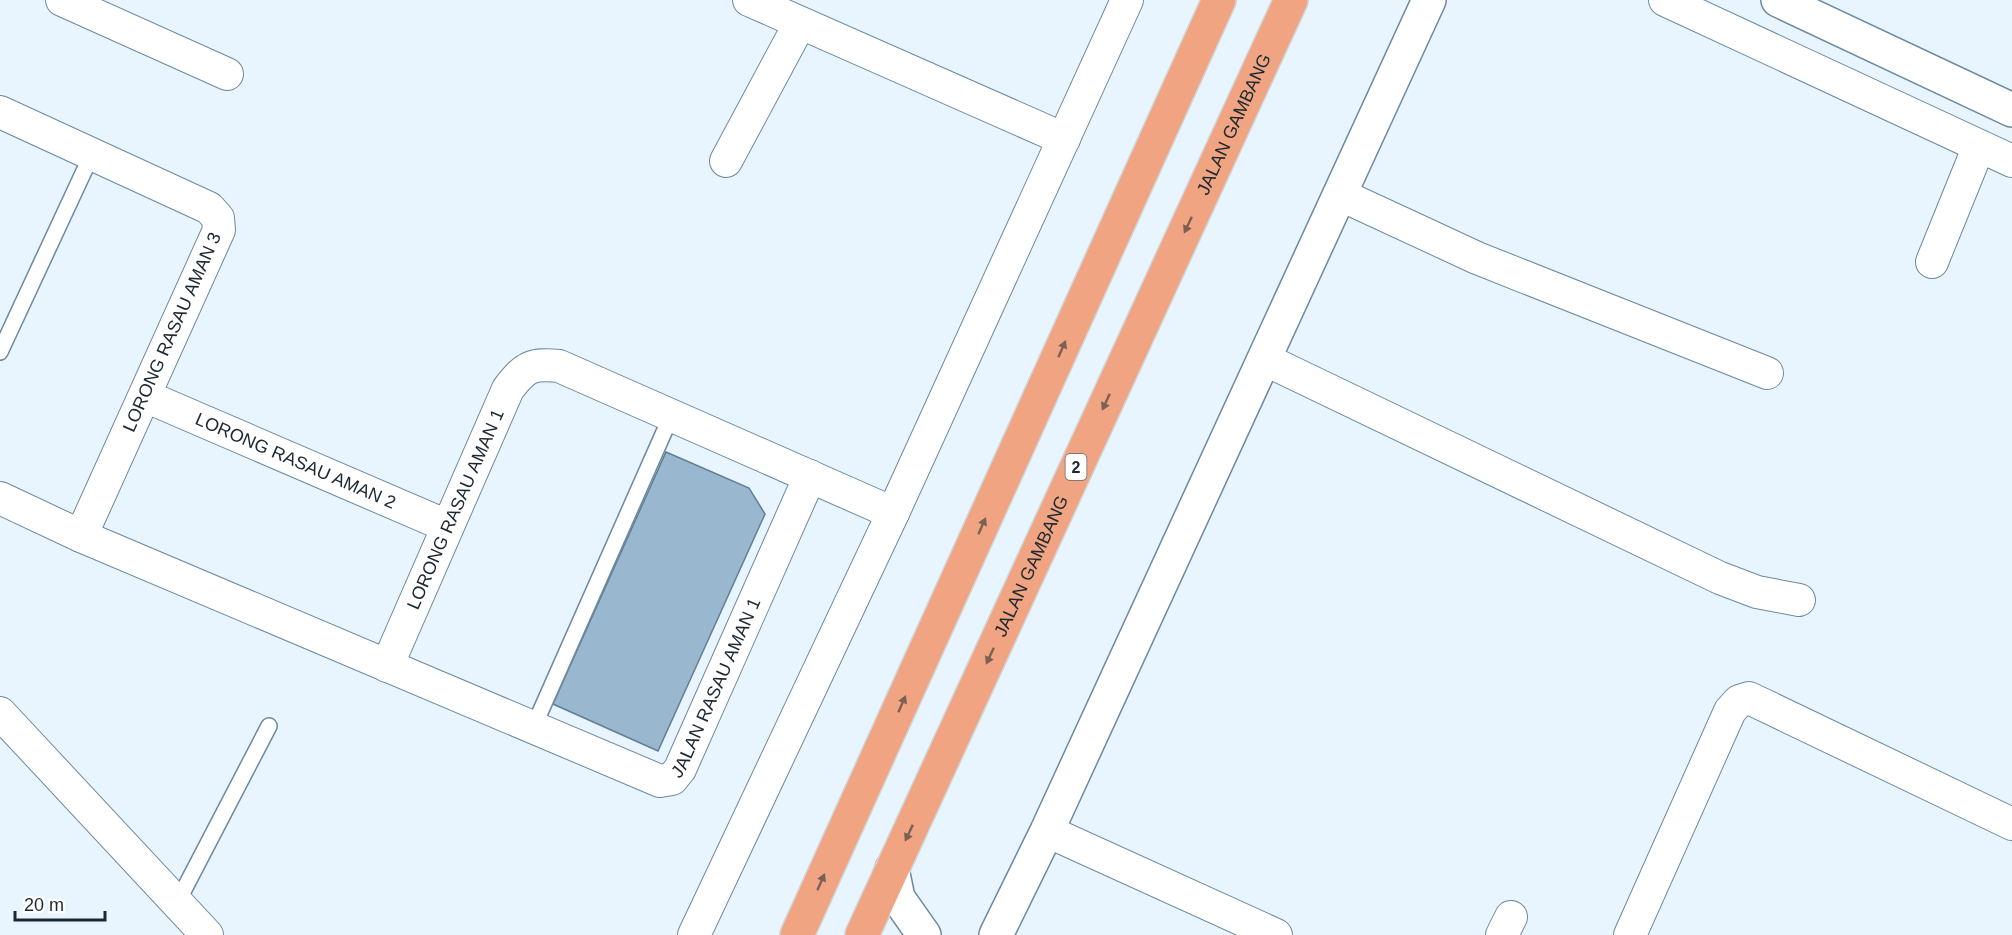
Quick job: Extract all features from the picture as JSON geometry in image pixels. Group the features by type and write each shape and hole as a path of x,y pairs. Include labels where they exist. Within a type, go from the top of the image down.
{"highway":[{"path":"797,935 1219,0"},
{"name":"JALAN GAMBANG","path":"862,935 1291,0"}],"street":[{"path":"62,0 227,74"},
{"path":"749,0 1064,139"},
{"path":"694,935 893,513 1127,0"},
{"path":"996,935 1047,831 1429,0"},
{"path":"1665,0 2012,161"},
{"path":"1778,0 2012,110"},
{"path":"726,161 800,23"},
{"name":"LORONG RASAU AMAN 3","path":"0,112 209,207 218,218 219,230 81,536"},
{"path":"1932,262 1979,146"},
{"path":"1341,195 1476,258 1767,373"},
{"path":"1264,359 1720,578 1757,592 1799,600"},
{"name":"LORONG RASAU AMAN 1","path":"387,666 508,390 520,374 537,363 559,366 672,414"},
{"name":"LORONG RASAU AMAN 2","path":"145,396 447,526"},
{"path":"672,414 893,513"},
{"name":"JALAN RASAU AMAN 1","path":"0,498 81,536 660,781 672,780 680,769 810,476"},
{"path":"1630,935 1730,711 1739,701 1749,698 2012,824"},
{"path":"0,713 207,935"},
{"path":"1047,831 1276,935"},
{"path":"892,869 898,898 924,935"}],"lane":[{"path":"0,352 92,154"},
{"path":"534,726 672,414"},
{"path":"177,903 269,726"}],"building":[{"path":"666,452 749,488 765,514 658,751 553,704"}]}
